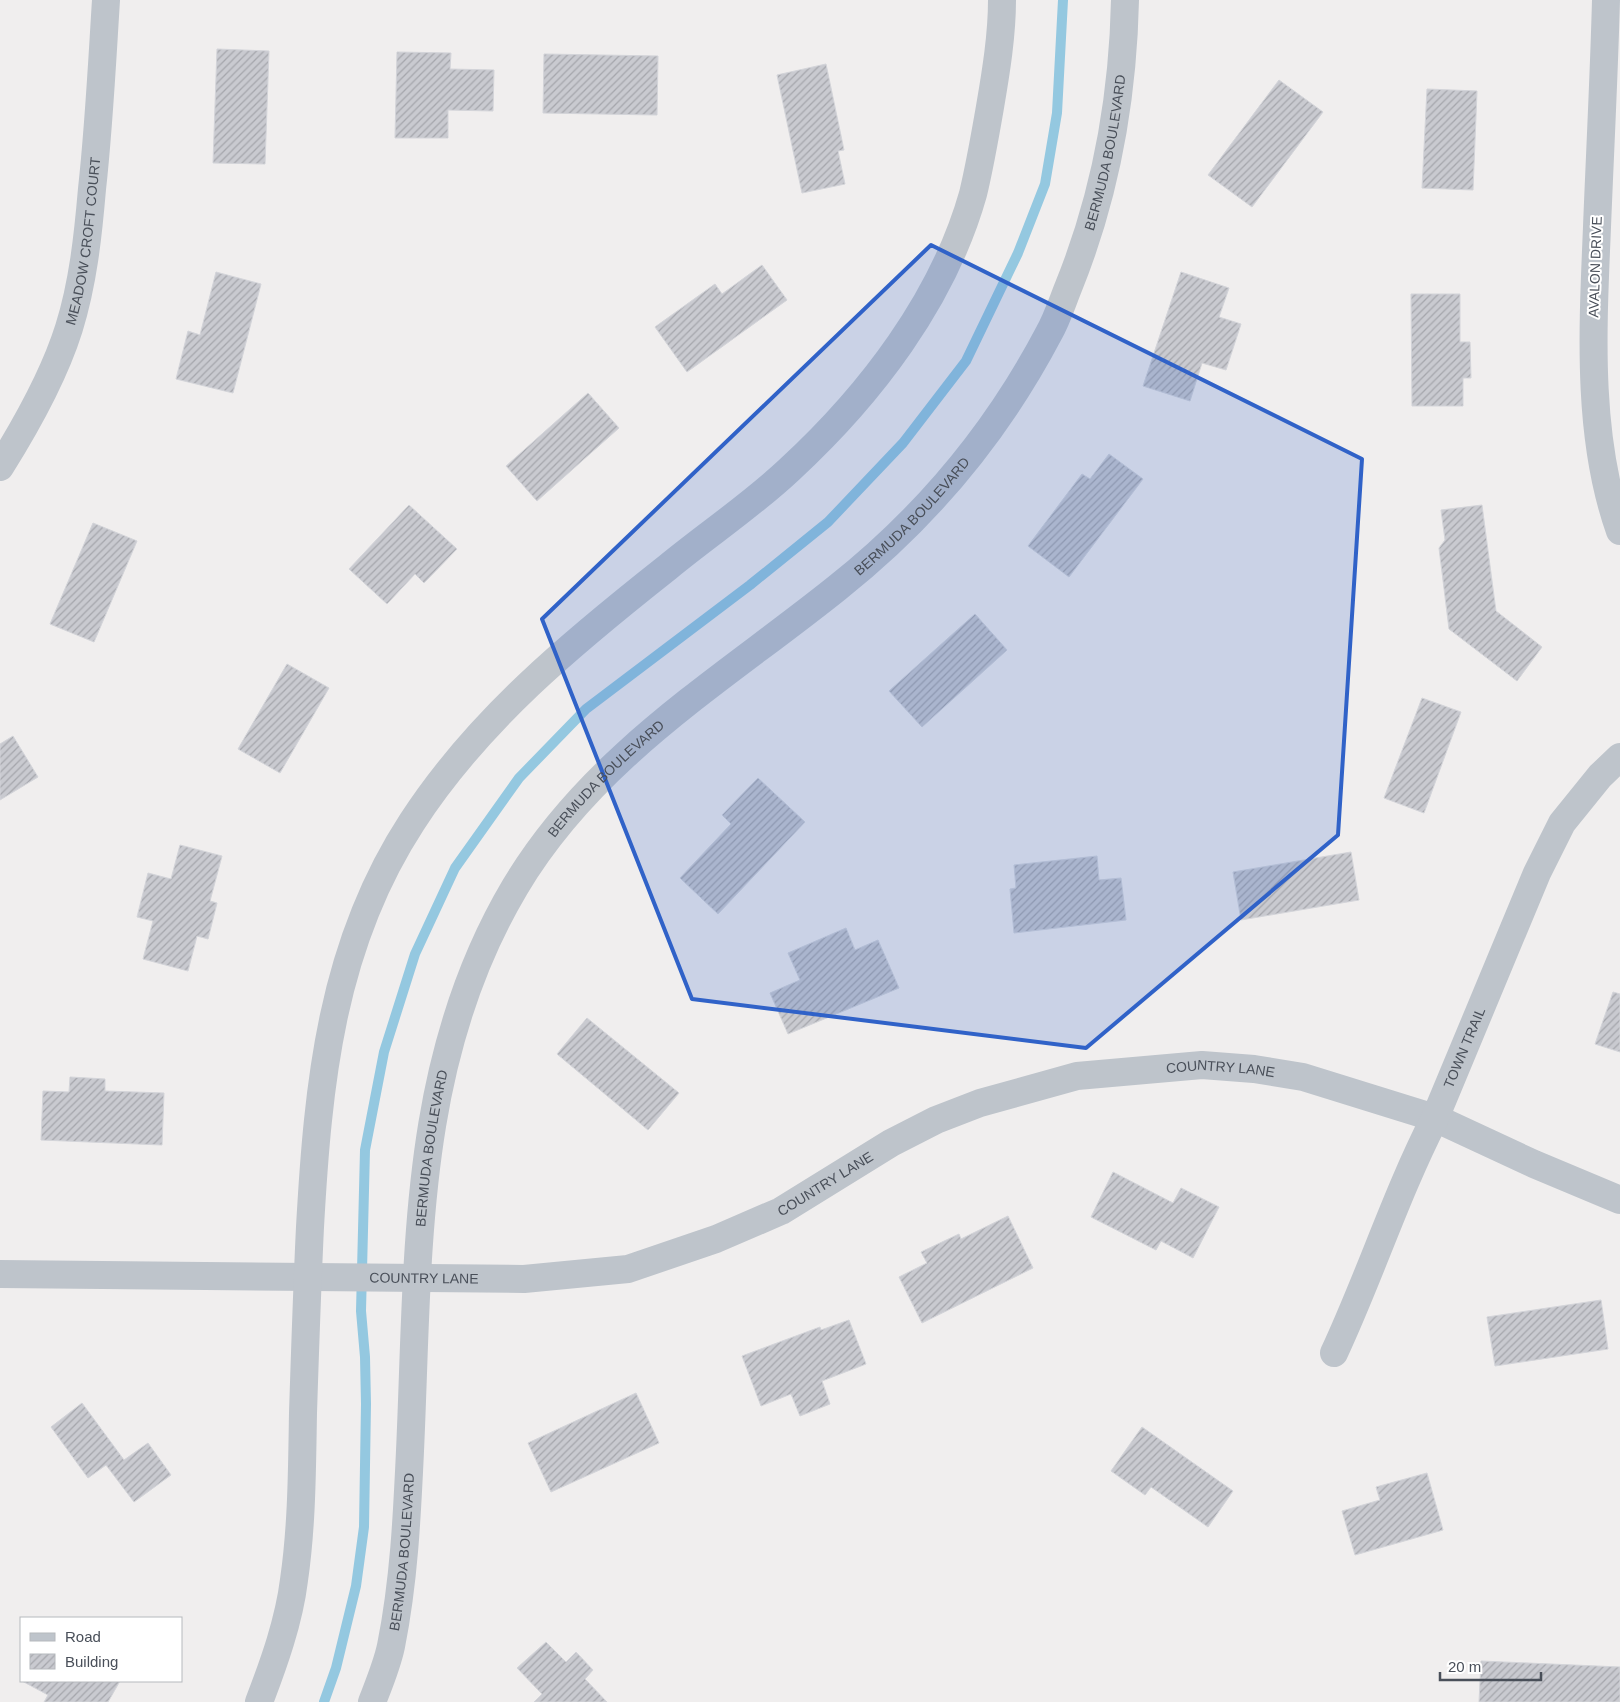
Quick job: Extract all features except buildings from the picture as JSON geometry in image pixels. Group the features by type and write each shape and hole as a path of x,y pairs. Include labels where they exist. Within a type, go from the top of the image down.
{"street":[{"name":"MEADOW CROFT COURT","path":"0,467 52,372 69,329 79,291 87,247 98,138 106,0"},
{"path":"259,1702 277,1654 294,1582 301,1498 314,1145 323,1065 340,988 362,922 386,866 413,820 452,767 495,717 548,665 789,470 849,409 884,365 914,321 943,271 971,199 994,82 1002,0"},
{"name":"BERMUDA BOULEVARD","path":"372,1702 390,1650 404,1564 420,1217 436,1095 466,988 486,939 540,848 586,794 634,745 692,697 837,588 884,548 928,506 990,427 1051,330 1078,263 1100,194 1118,94 1125,0"},
{"name":"AVALON DRIVE","path":"1606,0 1593,320 1594,381 1604,464 1620,531"},
{"name":"TOWN TRAIL","path":"1334,1354 1354,1310 1420,1148 1435,1118 1536,873 1562,823 1600,776 1620,757"},
{"name":"COUNTRY LANE","path":"0,1274 524,1280 628,1269 663,1259 781,1211 891,1143 936,1120 1028,1088 1077,1076 1202,1065 1254,1069 1303,1077 1435,1118 1534,1164 1620,1200"}],"highlighted area":[{"path":"931,245 1362,459 1338,835 1086,1048 692,999 542,619"}],"waterway":[{"path":"324,1702 336,1668 356,1586 364,1527 366,1404 365,1357 361,1311 365,1150 384,1052 415,954 455,868 519,778 586,709 750,585 828,522 903,443 966,361 1018,253 1045,184 1057,113 1063,0"}]}
